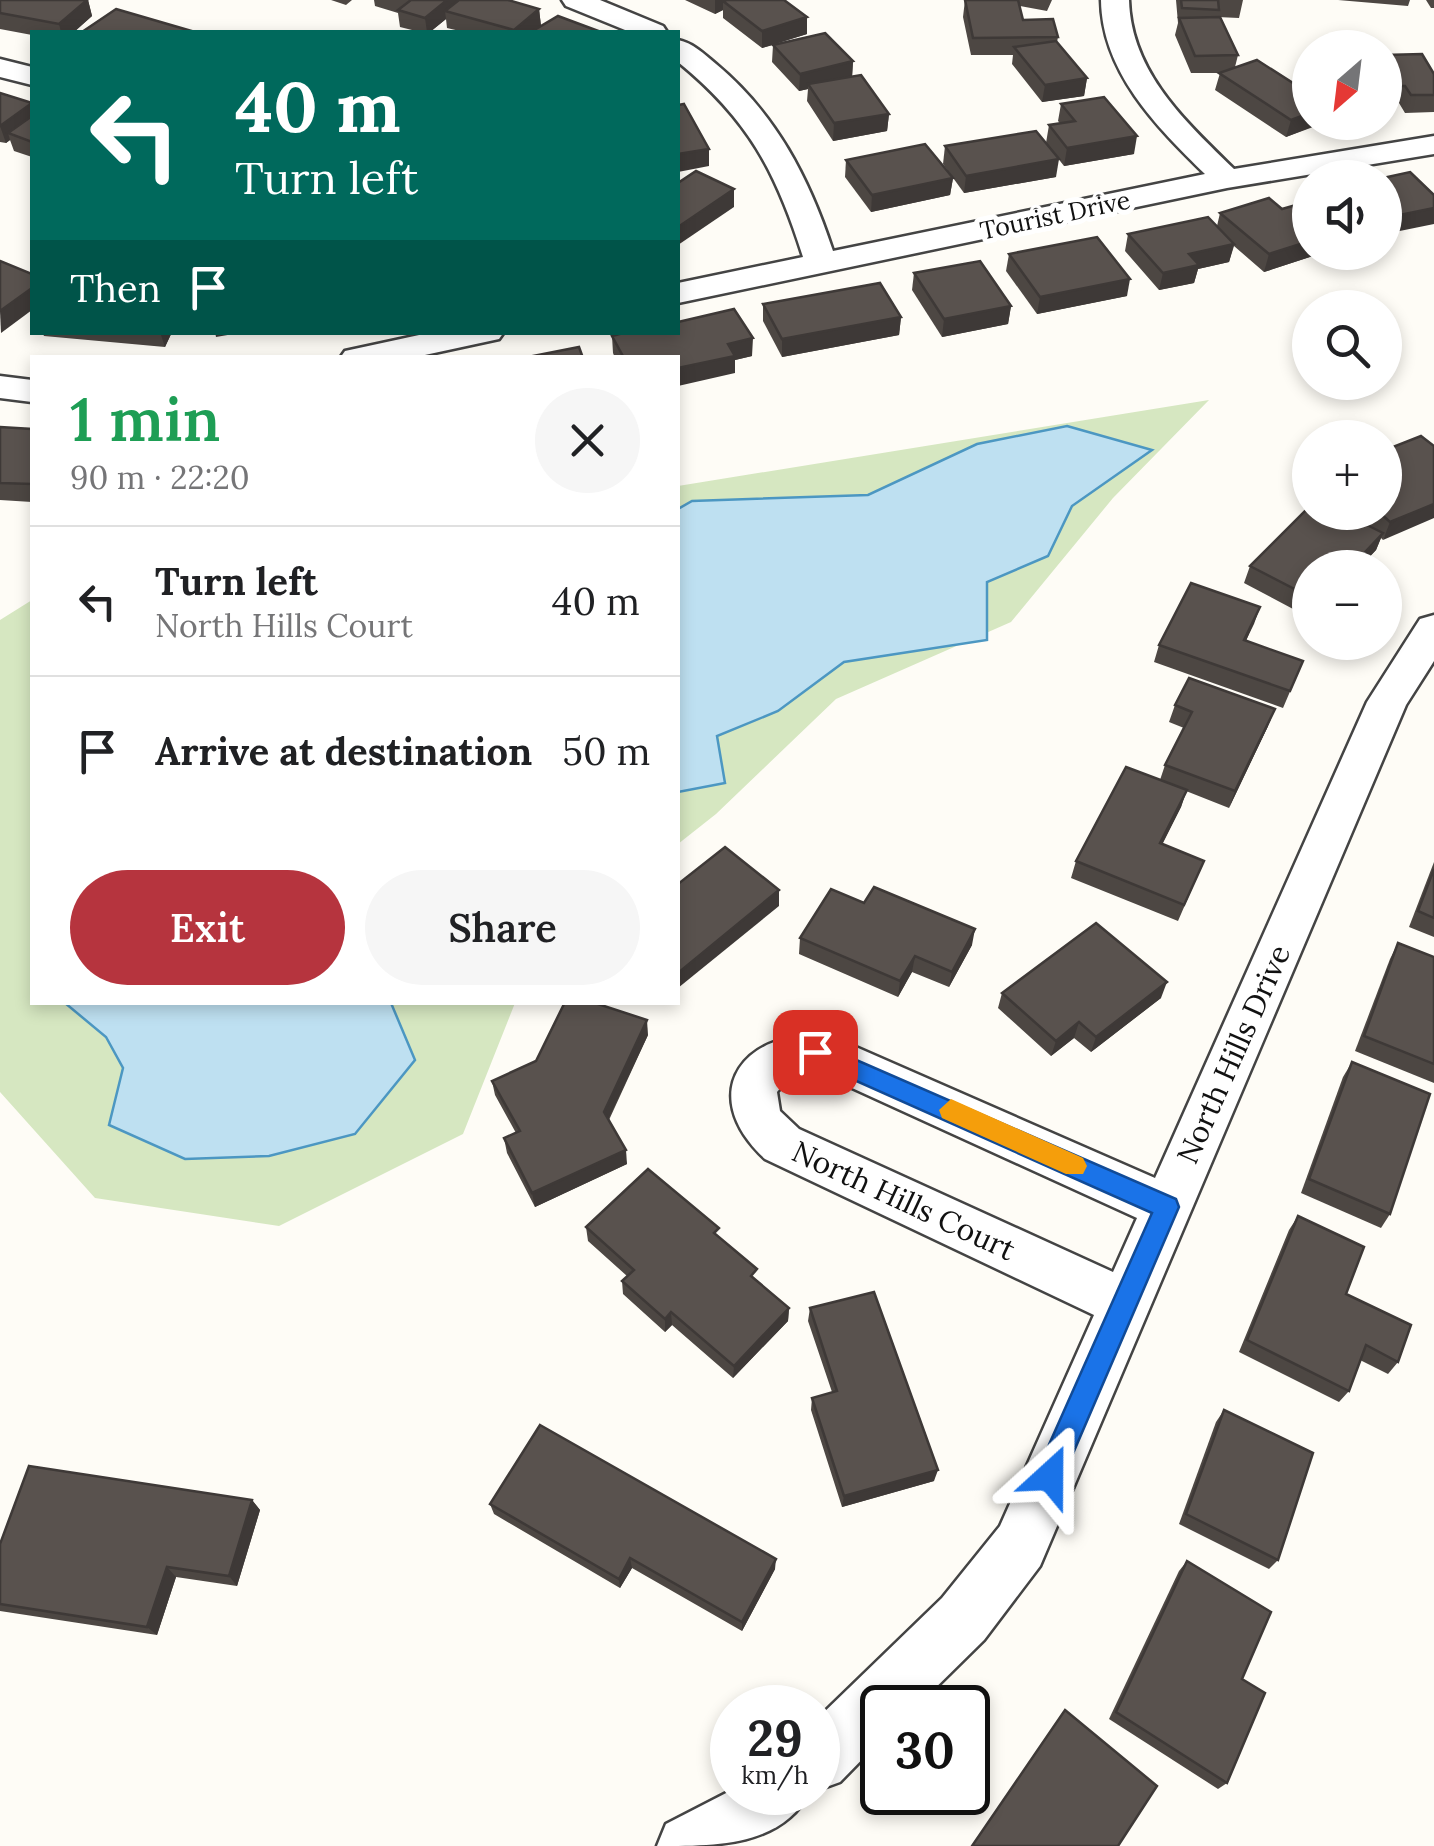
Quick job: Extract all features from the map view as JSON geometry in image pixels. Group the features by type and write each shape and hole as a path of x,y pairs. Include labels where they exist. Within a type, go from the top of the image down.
{"street":[{"path":"1116,0 1118,45 1172,123 1227,180"},
{"path":"582,1 648,30"},
{"path":"680,50 733,93 756,120 805,213 821,264"},
{"path":"0,68 30,76"},
{"name":"Tourist Drive","path":"680,294 1227,180 1434,144"},
{"path":"367,355 418,339 457,335"},
{"path":"0,388 30,391"},
{"name":"North Hills Drive","path":"840,1739 963,1619 1020,1546 1388,702 1434,629"},
{"name":"North Hills Court","path":"1125,1304 782,1144 768,1134 752,1107 757,1078 781,1057 798,1052 832,1057 1167,1207"},
{"path":"688,1846 747,1815"}],"green space":[{"path":"1209,400 1113,498 1011,622 836,699 716,814 680,842 680,486"},
{"path":"30,601 30,1005 514,1005 463,1134 279,1226 95,1198 0,1092 0,620"}],"water":[{"path":"1067,426 1152,450 1072,506 1048,556 987,582 987,640 844,662 778,711 717,736 725,783 680,792 680,508 692,501 868,495 977,444"},
{"path":"67,1005 392,1005 415,1060 355,1134 269,1156 185,1159 109,1125 123,1068 106,1037"}],"building":[{"path":"0,0 87,0 59,24 0,13"},
{"path":"411,0 447,0 425,18 398,10"},
{"path":"459,0 508,0 539,9 514,30 445,11"},
{"path":"784,0 807,17 762,31 723,1"},
{"path":"965,0 1018,0 1023,20 1053,19 1058,37 973,38"},
{"path":"1181,0 1218,0 1219,10 1182,8"},
{"path":"116,9 188,30 85,30"},
{"path":"558,16 596,30 534,30"},
{"path":"1220,17 1238,55 1195,56 1179,18"},
{"path":"825,33 853,61 800,74 773,45"},
{"path":"1056,41 1087,78 1045,85 1014,47"},
{"path":"1422,54 1434,74 1434,95 1411,95 1402,86 1402,55"},
{"path":"1257,60 1292,82 1292,120 1291,120 1219,73"},
{"path":"861,75 889,114 834,123 808,84"},
{"path":"0,93 30,102 30,104 0,126"},
{"path":"1104,97 1137,136 1067,148 1049,125 1075,121 1061,104"},
{"path":"684,104 709,149 680,154 680,105"},
{"path":"30,117 30,141 8,133"},
{"path":"1036,131 1059,159 966,176 945,146"},
{"path":"925,144 953,178 872,195 846,160"},
{"path":"696,171 734,189 680,226 680,182"},
{"path":"1410,172 1434,195 1434,208 1402,215 1402,174"},
{"path":"1269,198 1282,209 1292,206 1292,247 1269,254 1220,213"},
{"path":"1208,217 1234,244 1189,254 1199,265 1163,273 1128,234"},
{"path":"1097,237 1130,279 1040,297 1009,254"},
{"path":"0,261 30,273 30,289 0,311"},
{"path":"980,261 1011,306 944,319 914,273"},
{"path":"880,283 901,317 782,339 763,304"},
{"path":"734,309 753,338 728,344 735,356 680,368 680,355 622,355 612,336 680,335 680,322"},
{"path":"579,347 582,355 538,355"},
{"path":"0,427 30,429 30,484 0,483"},
{"path":"1421,436 1434,446 1434,504 1402,517 1402,443"},
{"path":"1292,524 1292,530 1383,533 1367,550 1292,550 1292,588 1250,566"},
{"path":"1191,583 1260,607 1244,640 1303,661 1290,691 1159,645"},
{"path":"1189,678 1275,709 1235,791 1165,765 1192,712 1175,705"},
{"path":"1126,767 1187,790 1160,843 1204,861 1184,905 1076,861"},
{"path":"725,847 779,890 680,971 680,882"},
{"path":"1434,869 1434,918 1418,911"},
{"path":"874,887 975,929 952,972 915,956 900,981 800,938 831,889 864,903"},
{"path":"1096,923 1167,982 1096,1037 1079,1022 1056,1041 1002,993"},
{"path":"1398,943 1434,957 1434,1064 1364,1036"},
{"path":"564,1005 601,1005 647,1020 604,1112 626,1150 532,1193 504,1138 520,1131 492,1081 536,1061"},
{"path":"1352,1062 1430,1094 1390,1214 1309,1179"},
{"path":"648,1169 719,1228 714,1233 757,1269 751,1276 789,1308 734,1366 671,1312 665,1319 622,1281 634,1270 586,1227"},
{"path":"1298,1216 1364,1247 1346,1294 1411,1325 1398,1362 1366,1345 1349,1391 1247,1340"},
{"path":"874,1292 938,1470 844,1496 812,1398 837,1391 810,1308"},
{"path":"1224,1410 1313,1453 1278,1560 1186,1514"},
{"path":"540,1425 776,1559 742,1622 630,1558 619,1579 490,1504"},
{"path":"29,1466 252,1500 229,1576 167,1567 147,1627 0,1604 0,1544"},
{"path":"1187,1561 1271,1612 1242,1679 1265,1693 1227,1783 1116,1712"},
{"path":"1065,1710 1157,1786 1118,1846 972,1846"}],"slow traffic":[{"path":"951,1110 1075,1166"}],"route":[{"path":"815,1052 1167,1207 1050,1476"}]}
